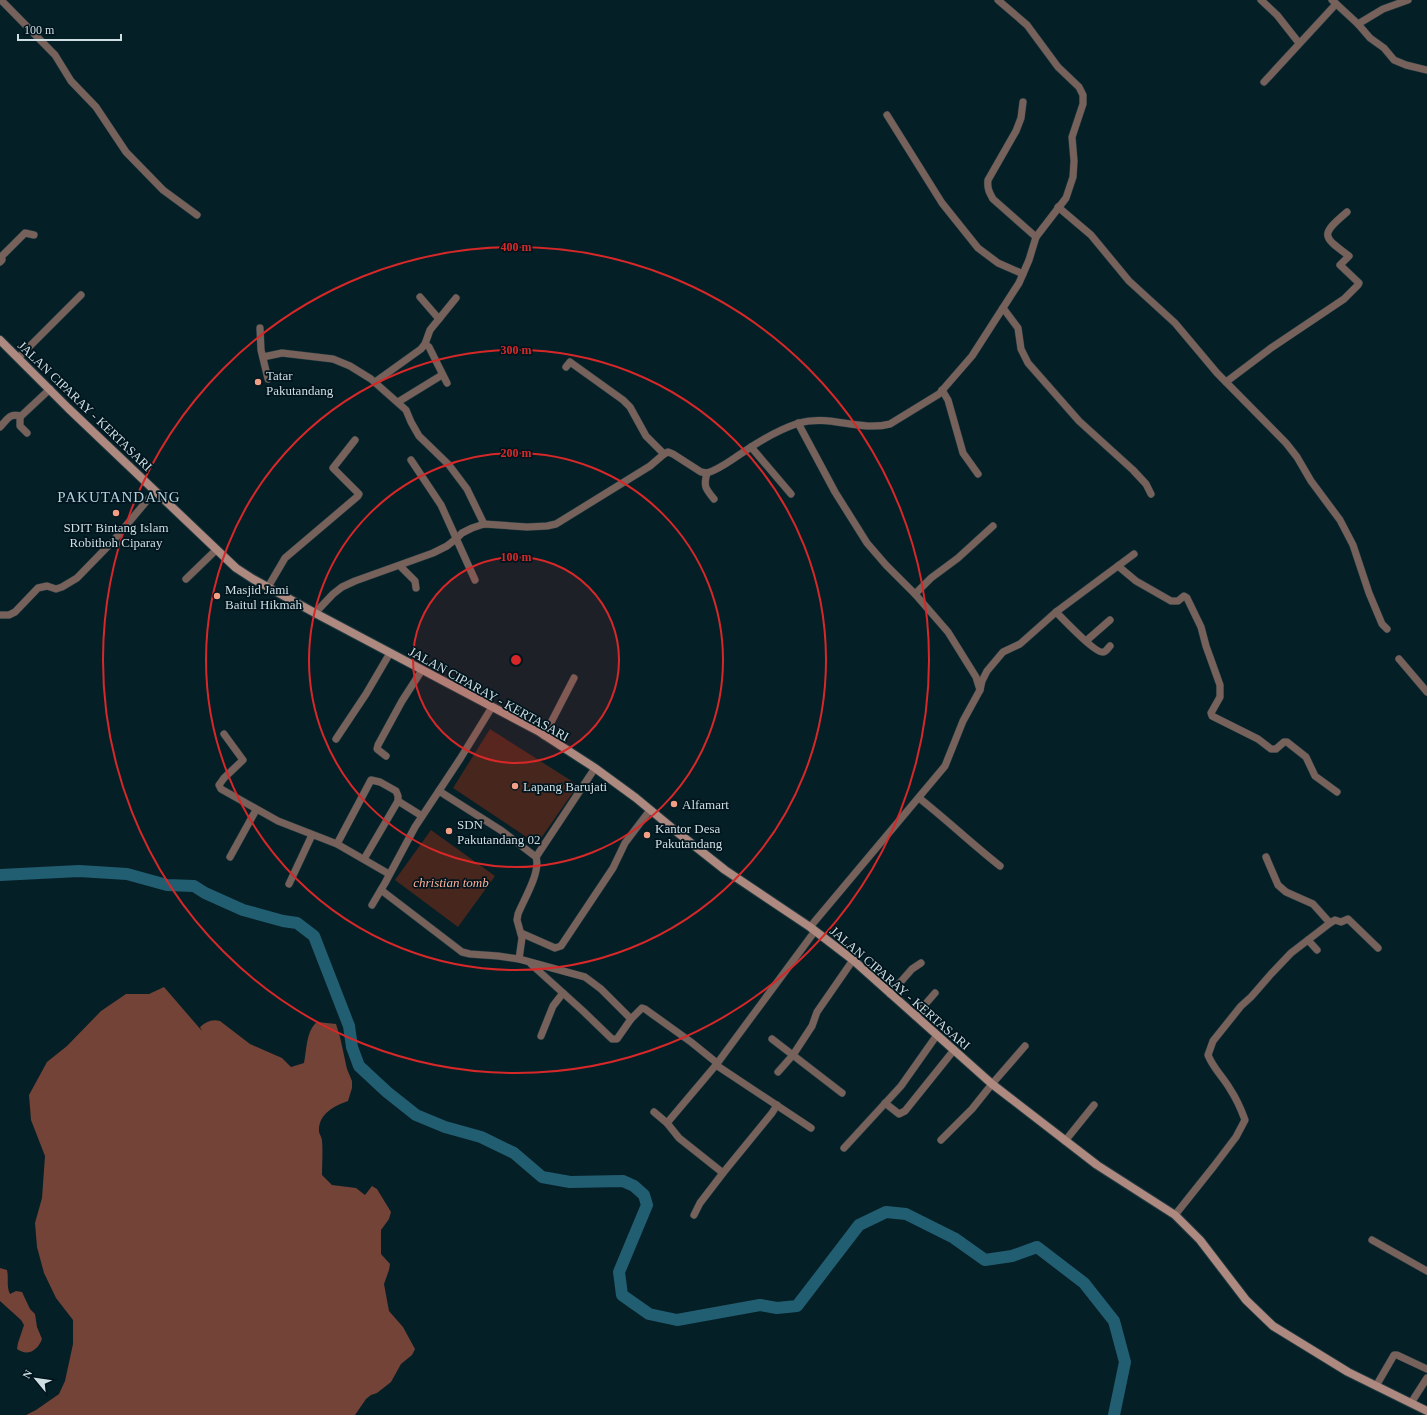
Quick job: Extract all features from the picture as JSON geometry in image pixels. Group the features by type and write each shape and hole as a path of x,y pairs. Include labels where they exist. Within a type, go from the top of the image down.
{"main road":[{"name":"JALAN CIPARAY - KERTASARI","path":"0,340 236,568 315,614 492,707 544,736 595,768 726,870 813,929 853,960 992,1084 1065,1141 1097,1165 1175,1215 1200,1240 1246,1300 1273,1326 1326,1359 1427,1411"}],"street":[{"path":"1,0 55,55 71,81 96,107 126,152 163,190 197,215"},
{"path":"714,499 707,491 704,482 708,473 751,447 798,423 810,420 880,427 890,424 939,394 972,356 1023,274 1036,237 1066,198 1073,177 1072,137 1083,104 1083,95 1058,67 1027,25 998,0"},
{"path":"1261,0 1277,15 1300,42"},
{"path":"1358,24 1382,9 1408,0"},
{"path":"1264,82 1334,2 1358,24 1370,38 1384,48 1394,60 1406,65 1427,70"},
{"path":"1022,102 1021,118 1016,131 988,180 987,186 988,192 993,199 1036,237"},
{"path":"887,115 942,203 978,248 998,263 1023,274"},
{"path":"1058,207 1091,235 1129,281 1175,323 1226,382 1286,443 1297,457 1311,481 1340,520 1353,545 1369,593 1382,624 1387,629"},
{"path":"1226,382 1344,299 1358,285 1359,283 1357,280 1340,265 1349,256 1328,238 1328,231 1331,226 1347,212"},
{"path":"0,262 2,260 2,256 25,234 34,235"},
{"path":"18,358 81,295"},
{"path":"420,297 438,319"},
{"path":"375,382 421,349 425,344 430,330 456,298"},
{"path":"1003,308 1018,328 1022,349 1028,363 1079,421 1133,470 1146,484 1151,494"},
{"path":"260,328 261,350 268,379"},
{"path":"425,344 429,347 447,383"},
{"path":"263,357 282,353 333,359 350,366 375,382 406,410 419,436 449,465 467,489 484,524"},
{"path":"566,367 570,362 630,407 646,436 664,454"},
{"path":"398,402 442,375"},
{"path":"27,433 20,426 19,419 50,389"},
{"path":"942,390 948,400 963,453 978,474"},
{"path":"0,426 14,414 21,416"},
{"path":"798,423 835,492 867,543 948,632 976,677 980,690"},
{"path":"268,588 285,558 358,496 359,494 333,468 355,440"},
{"path":"751,447 791,494"},
{"path":"315,614 333,594 342,587 433,553 448,546 462,533 472,528 484,524 527,527 556,524 650,466 664,454 671,453 702,472 708,473"},
{"path":"411,460 441,505 475,580"},
{"path":"0,615 9,615 15,612 38,588 47,586 56,589 77,578 114,540 155,491"},
{"path":"915,594 931,578 958,558 993,526"},
{"path":"186,580 216,550"},
{"path":"667,1123 717,1064 813,929 945,766 963,721 980,690 982,681 987,671 1003,652 1020,644 1056,612 1134,554"},
{"path":"400,566 415,581 416,588"},
{"path":"1118,566 1136,581 1171,601 1178,601 1184,596 1187,598 1201,627 1220,685 1220,697 1212,716 1258,739 1271,749 1276,749 1284,742 1287,742 1306,757 1315,776 1337,792"},
{"path":"1056,612 1086,641 1102,653 1105,652 1110,646"},
{"path":"1086,641 1110,620"},
{"path":"336,739 366,694 390,653"},
{"path":"1399,659 1427,692"},
{"path":"386,756 377,749 378,745 402,701 422,670"},
{"path":"544,736 574,678"},
{"path":"372,905 422,816 492,707"},
{"path":"224,734 243,760 224,778 219,785 220,789 278,821 337,844 390,874"},
{"path":"536,857 595,768"},
{"path":"337,844 371,780 380,782 396,791 398,801 364,859"},
{"path":"439,791 502,831 536,857 538,862 537,870 517,920 522,938 519,960"},
{"path":"919,798 950,822 971,843 1000,866"},
{"path":"398,801 422,816"},
{"path":"230,857 256,810"},
{"path":"521,933 555,948 561,946 613,868 625,843 650,810"},
{"path":"289,884 312,835"},
{"path":"1266,857 1278,885 1286,892 1312,904 1330,923"},
{"path":"381,890 462,952 498,956 530,962 585,977 601,989 631,1019"},
{"path":"1175,1215 1236,1137 1244,1120 1242,1112 1230,1089 1211,1063 1208,1055 1213,1041 1241,1006 1291,953 1335,920 1341,922 1348,919 1378,948"},
{"path":"1308,940 1317,950"},
{"path":"778,1072 794,1055 812,1026 817,1012 853,960"},
{"path":"530,962 612,1039 617,1039 631,1019 642,1008 645,1008 691,1042 717,1064 811,1128"},
{"path":"890,994 912,969 921,962"},
{"path":"541,1036 553,1006 563,993"},
{"path":"914,1016 935,993"},
{"path":"844,1148 904,1081 937,1036"},
{"path":"772,1039 842,1093"},
{"path":"940,1140 972,1109 1025,1046"},
{"path":"885,1103 899,1114 905,1112 954,1050"},
{"path":"694,1215 700,1203 777,1105"},
{"path":"1065,1141 1094,1105"},
{"path":"654,1112 667,1123 679,1138 723,1173"},
{"path":"1372,1240 1427,1271"},
{"path":"1376,1386 1394,1355 1427,1369"},
{"path":"1411,1403 1427,1378"}],"green space":[{"name":"Lapang Barujati","path":"490,729 578,785 537,844 453,788"},
{"name":"christian tomb","path":"431,830 495,876 458,927 395,880"}],"shaded area":[{"path":"164,987 202,1031 200,1027 207,1022 212,1020 220,1021 250,1044 282,1058 291,1067 304,1063 309,1035 313,1026 317,1022 336,1024 347,1069 352,1081 352,1088 348,1101 332,1108 321,1120 319,1132 322,1141 322,1175 332,1185 356,1188 365,1195 372,1186 377,1189 391,1212 389,1219 381,1230 381,1254 390,1264 384,1284 389,1311 403,1327 415,1349 412,1355 401,1364 391,1382 377,1393 366,1399 355,1415 26,1415 59,1394 65,1381 73,1344 73,1320 56,1298 44,1273 37,1247 35,1223 42,1198 45,1156 31,1120 29,1095 47,1062 67,1046 101,1011 126,994 149,994"},
{"path":"0,1268 7,1270 8,1288 10,1294 16,1291 22,1292 30,1309 35,1314 37,1327 42,1339 38,1346 32,1351 25,1352 17,1349 24,1325 21,1320 0,1301"}],"waterway":[{"path":"0,875 79,871 127,874 167,885 194,886 205,893 243,910 283,921 297,923 314,936 349,1026 352,1047 359,1066 387,1092 416,1115 445,1127 481,1137 514,1153 542,1177 570,1182 623,1181 634,1186 644,1195 647,1205 619,1272 622,1295 649,1314 677,1320 760,1305 777,1308 797,1306 859,1225 886,1212 906,1214 954,1238 985,1260 1012,1256 1037,1247 1084,1283 1114,1321 1125,1362 1114,1415"}],"place":[{"name":"Tatar Pakutandang","path":"258,382"},
{"name":"SDIT Bintang Islam Robithoh Ciparay","path":"116,513"},
{"name":"Masjid Jami Baitul Hikmah","path":"217,596"},
{"name":"Lapang Barujati","path":"515,786"},
{"name":"Alfamart","path":"674,804"},
{"name":"SDN Pakutandang 02","path":"449,831"},
{"name":"Kantor Desa Pakutandang","path":"647,835"}],"district":[{"name":"PAKUTANDANG","path":"119,497"}]}
